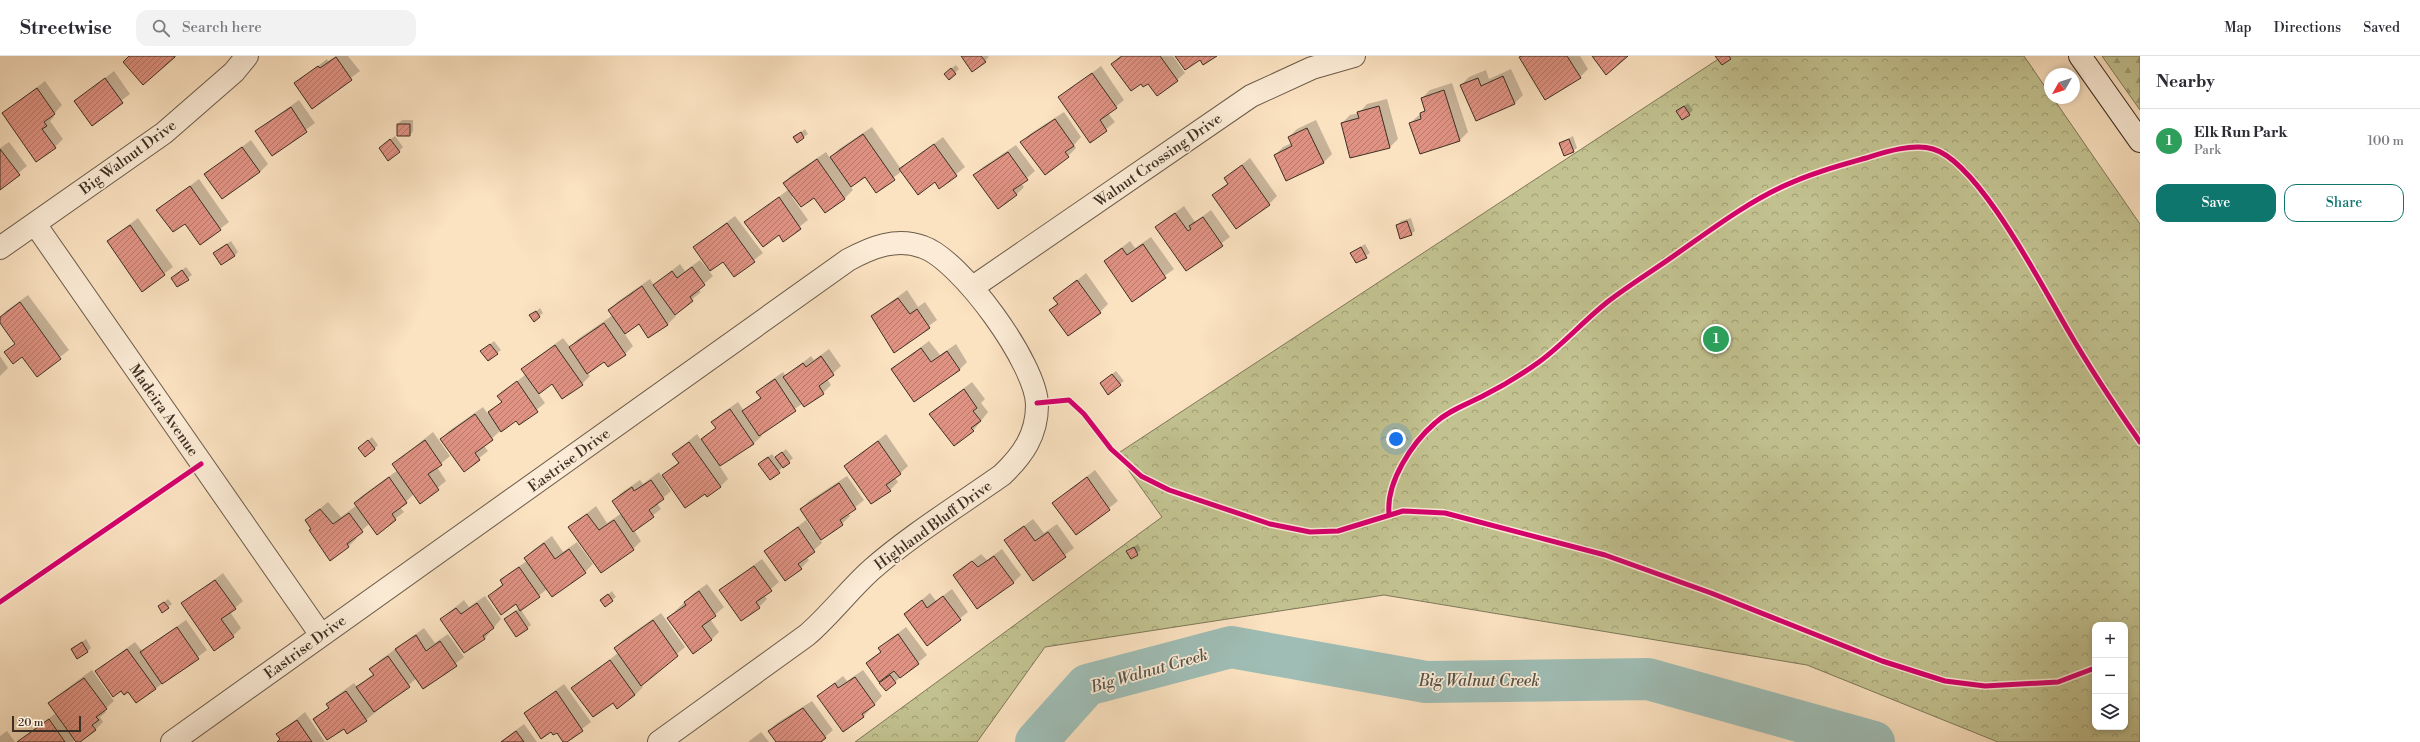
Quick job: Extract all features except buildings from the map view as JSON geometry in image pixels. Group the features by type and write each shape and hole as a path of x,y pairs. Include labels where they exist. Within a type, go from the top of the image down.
{"street":[{"name":"Big Walnut Drive","path":"0,248 164,133 234,72 247,56"},
{"name":"Walnut Crossing Drive","path":"973,287 1251,96 1312,68 1354,56"},
{"path":"2080,56 2140,141"},
{"name":"Madeira Avenue","path":"36,224 321,635"},
{"name":"Eastrise Drive","path":"172,742 848,260 866,250 884,244 904,243 924,247 956,269 973,287"},
{"name":"Highland Bluff Drive","path":"659,742 807,635 826,619 870,571 895,551 1002,475 1017,461 1029,444 1036,425 1037,403 1033,384 1025,364 973,287"}],"green space":[{"path":"1723,56 2024,56 2044,85 2044,104 2057,104 2140,224 2140,742 1998,742 1807,665 1384,595 1045,647 977,742 855,742 1162,517 1117,454"},
{"path":"2102,56 2140,56 2140,110"}],"waterway":[{"name":"Big Walnut Creek","path":"1036,742 1087,685 1231,647 1426,682 1648,679 1874,742"}],"cycle path":[{"path":"1389,514 1389,502 1396,476 1402,464 1426,431 1451,412 1503,385 1532,367 1548,355 1601,307 1618,294 1729,217 1771,192 1815,173 1882,153 1917,147 1933,149 1951,159 1970,177 1990,202 2027,259 2086,360 2140,442"},
{"path":"1037,403 1069,400 1084,414 1111,449 1141,476 1169,490 1270,524 1310,532 1338,531 1403,511 1445,513 1605,555 1711,593 1882,661 1945,681 1985,686 2058,682 2092,669"},
{"path":"0,602 201,464"}],"place":[{"name":"Elk Run Park","path":"1716,339"}]}
